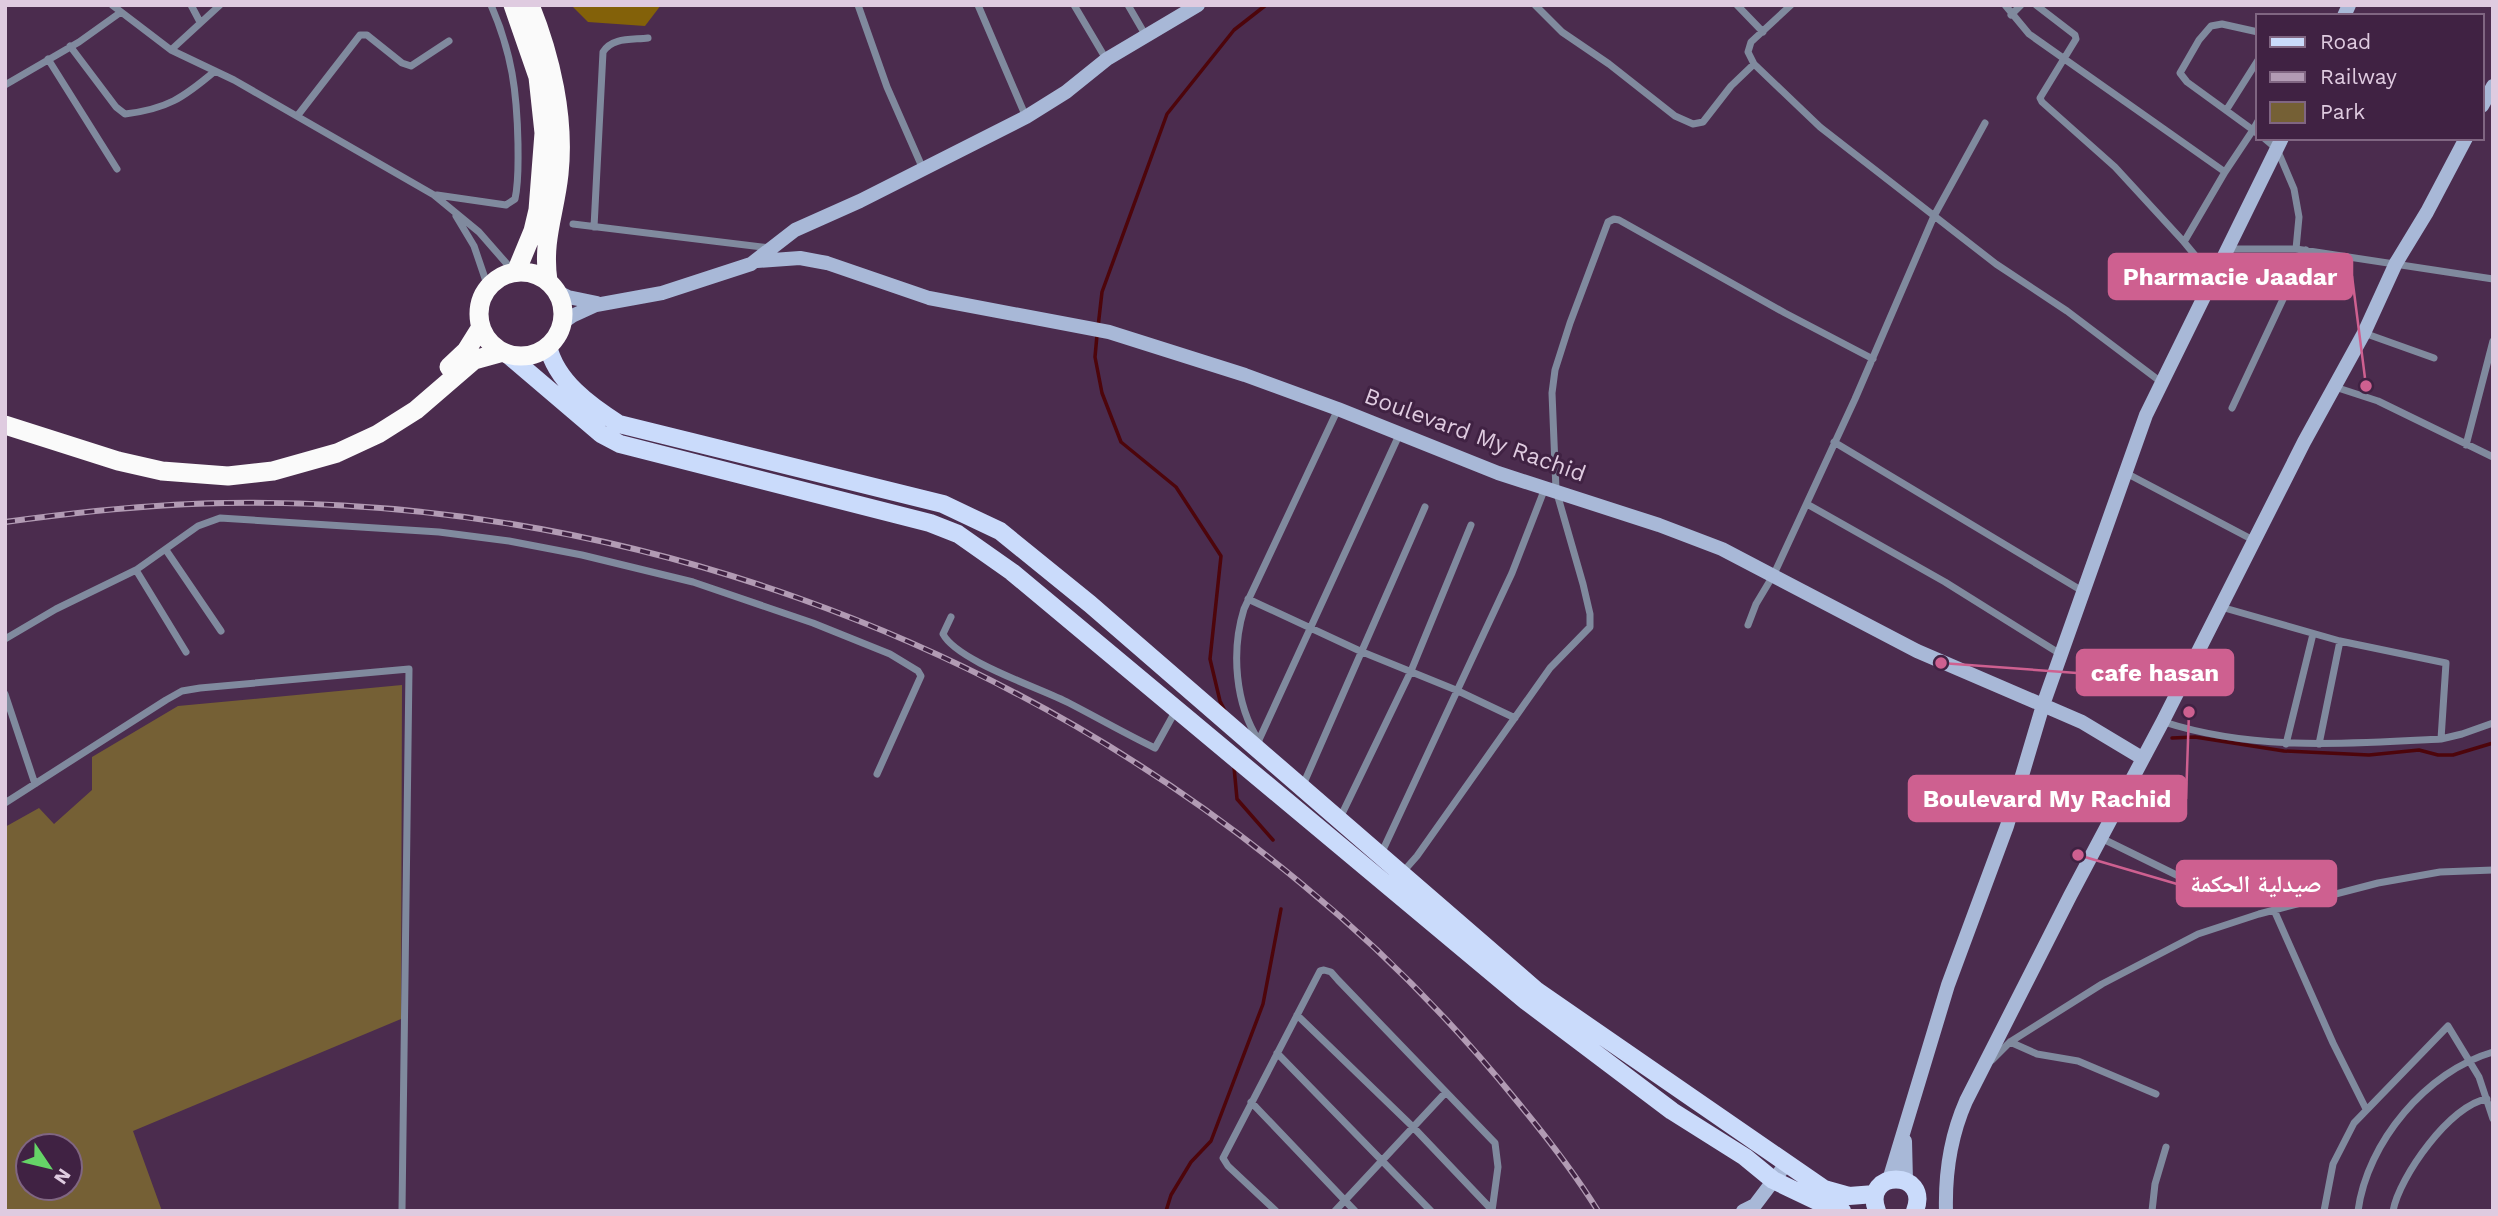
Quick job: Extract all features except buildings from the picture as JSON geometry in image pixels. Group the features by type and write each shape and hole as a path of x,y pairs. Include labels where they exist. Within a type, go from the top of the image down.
{"highway":[{"path":"513,5 538,77 544,133 538,210 533,231 515,272"},
{"path":"5,425 118,461 162,471 228,475 273,471 338,453 378,434 416,410 474,360 505,353 528,355 548,345 559,332 562,323 561,301 552,286 546,248 559,175 560,126 547,53 530,5"},
{"path":"505,353 489,342 481,327 479,306 488,287 505,275 515,272 533,273 552,286"},
{"path":"5,411 120,450 162,460 227,465 270,460 332,443 390,414 426,387 466,351 481,327"}],"main road":[{"path":"548,345 551,362 567,382 592,407 619,424 943,504 1000,531 1257,743 1302,786 1537,991 1824,1189 1876,1203 1880,1185 1898,1180 1915,1190 1915,1211"},
{"path":"505,353 601,435 620,444 930,523 958,534 1012,572 1526,1001 1672,1111 1745,1157 1773,1180 1842,1211"}],"street":[{"path":"113,5 171,50 298,115 434,195 486,238 515,272"},
{"path":"191,5 200,22"},
{"path":"171,50 220,5"},
{"path":"434,195 500,205 511,203 515,199 518,150 514,75 505,38 491,5"},
{"path":"858,5 887,87 923,169"},
{"path":"978,5 1026,117"},
{"path":"1074,5 1107,59"},
{"path":"1128,5 1146,37"},
{"path":"562,323 584,310 662,293 757,261 795,230 1026,117 1066,92 1107,59 1146,37 1181,9 1198,5"},
{"path":"1535,5 1562,32 1609,64 1675,116 1693,124 1703,122 1731,86 1754,64"},
{"path":"1737,5 1763,32"},
{"path":"1791,5 1748,48 1754,64 1820,127 1996,264 2067,311 2161,382"},
{"path":"2005,5 2029,34 2225,172"},
{"path":"2011,15 2021,5"},
{"path":"2036,5 2076,37 2075,43 2045,87 2040,98 2042,102 2115,167 2213,277"},
{"path":"5,85 121,12"},
{"path":"2183,242 2225,172 2256,132 2187,82 2180,70 2211,26 2222,24 2256,32"},
{"path":"298,115 360,35 367,35 402,63 411,66 449,41"},
{"path":"594,227 603,52 615,41 648,38"},
{"path":"70,46 116,107 125,114 155,110 186,96 215,71"},
{"path":"48,59 117,169"},
{"path":"2227,109 2256,63"},
{"path":"2484,102 2493,86"},
{"path":"1748,625 1874,359 1934,216 1984,123"},
{"path":"1946,1211 1947,1175 1956,1126 1983,1068 2364,333 2396,263 2427,212 2465,140"},
{"path":"1898,1180 1905,1153 1908,1118 1948,985 2007,826 2043,705 2146,415 2279,143"},
{"path":"2279,143 2297,203 2299,230 2296,248"},
{"path":"452,209 474,246 488,287"},
{"path":"1402,873 1550,668 1591,624 1583,584 1550,489 1552,408 1555,370 1585,278 1608,222 1619,220 1785,313 1874,359"},
{"path":"573,224 772,248"},
{"path":"2228,248 2296,248 2493,279"},
{"path":"2232,408 2306,250"},
{"name":"Boulevard My Rachid","path":"757,261 786,257 814,259 929,298 1109,332 1338,408 1498,472 1705,542 1774,574 1917,651 2082,722 2143,758"},
{"path":"552,286 582,300 609,303"},
{"path":"2364,333 2434,358"},
{"path":"2466,444 2493,341"},
{"path":"2334,387 2378,401 2493,457"},
{"path":"1257,743 1246,716 1237,664 1239,626 1248,599 1338,408"},
{"path":"1257,743 1400,433"},
{"path":"1834,442 2084,592"},
{"path":"2126,474 2255,541"},
{"path":"1381,855 1550,489"},
{"path":"1807,504 1945,582 2062,655"},
{"path":"1302,786 1425,507"},
{"path":"5,639 56,609 136,570 198,526 220,518 406,529 471,536 582,555 693,582 813,623 890,654 918,671 921,676 877,774"},
{"path":"1340,819 1411,671 1471,525"},
{"path":"166,550 221,631"},
{"path":"136,570 186,652"},
{"path":"1248,599 1515,718"},
{"path":"2221,607 2340,641 2446,663 2441,738"},
{"path":"951,617 943,634 963,652 1155,748 1176,709"},
{"path":"2286,744 2313,634"},
{"path":"2319,744 2340,641"},
{"path":"5,803 182,691 409,669 402,1211"},
{"path":"5,694 35,784"},
{"path":"2163,721 2217,735 2286,744 2441,738 2493,723"},
{"path":"2101,838 2205,889"},
{"path":"1983,1068 2010,1042 2102,984 2198,934 2274,910 2402,878 2441,872 2493,870"},
{"path":"2274,910 2333,1043 2366,1109"},
{"path":"1276,1211 1228,1166 1223,1158 1320,971 1328,970 1495,1143 1498,1167 1492,1210"},
{"path":"1297,1015 1413,1127 1492,1210"},
{"path":"2324,1211 2333,1164 2350,1130 2366,1109 2448,1026 2469,1059 2493,1119"},
{"path":"2010,1042 2037,1054 2078,1061 2156,1094"},
{"path":"2358,1211 2368,1167 2387,1134 2428,1090 2469,1059 2493,1052"},
{"path":"1277,1053 1431,1211"},
{"path":"1335,1211 1446,1092"},
{"path":"2393,1211 2403,1184 2444,1128 2470,1104 2487,1099"},
{"path":"1251,1102 1355,1211"},
{"path":"2152,1211 2155,1184 2166,1147"},
{"path":"1743,1211 1755,1205 1786,1164"}],"green space":[{"path":"402,685 401,1019 133,1131 162,1211 5,1211 5,827 39,808 54,824 92,790 92,757 178,706"}],"shaded area":[{"path":"571,5 661,5 645,26 588,22"}],"waterway":[{"path":"1098,327 1102,292 1167,114 1234,30 1266,5"},
{"path":"1097,335 1095,357 1102,393 1121,442 1176,487 1221,556 1210,659 1225,711"},
{"path":"2172,738 2195,737 2284,751 2369,755 2419,750 2438,755 2453,755 2493,743"},
{"path":"1234,767 1237,799 1273,840"},
{"path":"1166,1211 1171,1195 1191,1162 1211,1141 1263,1004 1281,909"}],"railway":[{"path":"5,522 115,509 225,503 372,507 516,525 659,555 798,598 933,653 1063,719 1186,797 1332,909 1388,960 1467,1042 1548,1140 1598,1211"}],"place":[{"name":"Pharmacie Jaadar","path":"2366,386"},
{"name":"cafe hasan","path":"1941,663"},
{"name":"Boulevard My Rachid","path":"2189,712"},
{"name":"صيدلية الحكمة","path":"2078,855"}]}
